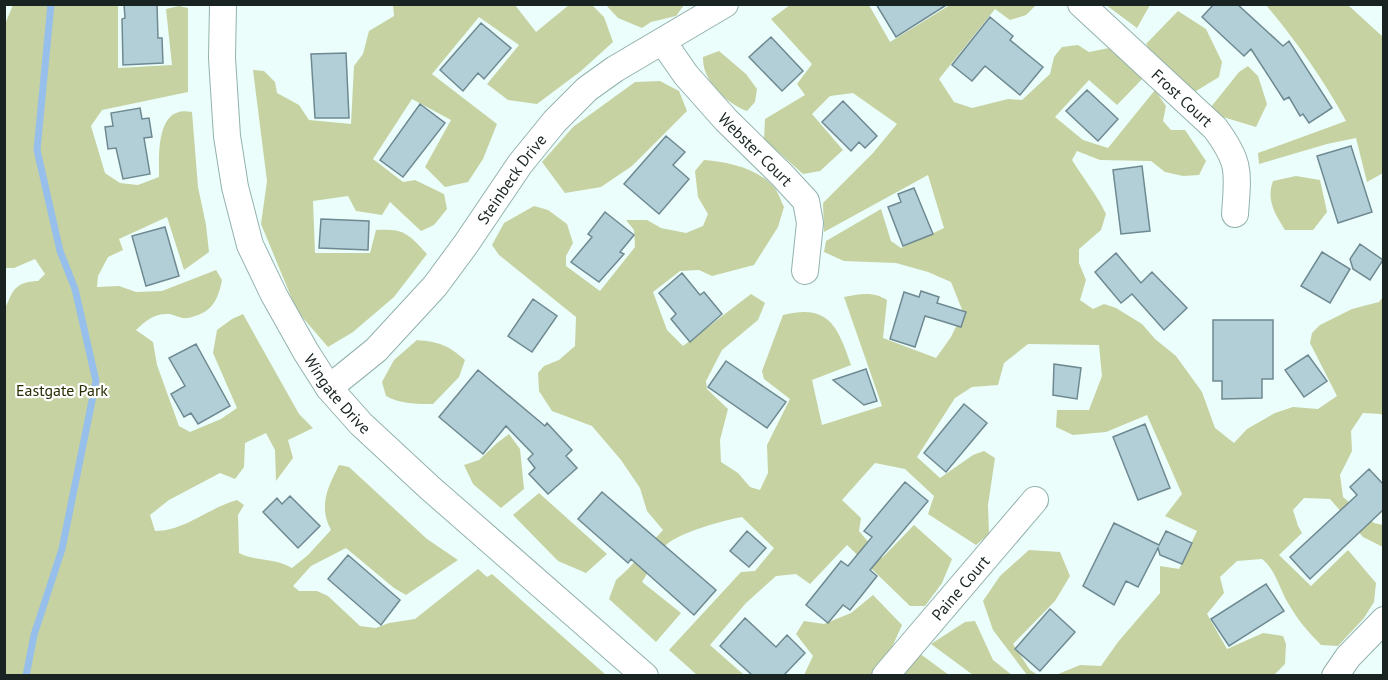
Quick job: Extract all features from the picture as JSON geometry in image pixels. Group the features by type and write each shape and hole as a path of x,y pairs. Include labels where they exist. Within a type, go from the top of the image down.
{"street":[{"name":"Wingate Drive","path":"223,4 222,58 227,136 235,188 249,245 306,352 329,388 361,424 430,488 645,675"},
{"name":"Steinbeck Drive","path":"329,388 353,371 376,350 435,286 520,164 555,121 587,89 615,69 725,4"},
{"name":"Frost Court","path":"1081,4 1215,128 1231,149 1238,173 1235,214"},
{"name":"Webster Court","path":"663,42 686,75 726,120 806,201 810,223 805,271"},
{"name":"Paine Court","path":"885,675 1035,500"},
{"path":"1335,675 1348,657 1383,620"}],"green space":[{"name":"Eastgate Park","path":"13,5 118,5 118,68 172,65 166,9 179,6 188,8 188,92 102,110 91,126 105,173 120,183 138,185 159,177 160,144 166,123 180,112 192,112 198,187 209,252 184,270 167,217 119,239 123,250 108,257 98,276 97,287 119,286 136,292 162,291 216,270 222,280 218,294 208,310 187,318 169,314 155,316 136,330 153,342 157,365 179,426 190,432 221,419 237,408 213,353 217,330 243,314 299,414 313,428 288,440 293,458 276,481 275,450 266,433 245,443 244,467 235,479 220,473 169,500 150,515 155,531 176,527 237,500 244,505 238,515 239,553 252,558 278,562 292,568 308,555 331,530 325,513 328,489 339,465 349,467 427,539 458,560 406,595 394,588 346,548 311,566 293,586 299,591 317,591 328,596 360,626 376,628 389,623 415,619 478,569 487,577 492,574 606,675 5,675 5,309 16,288 24,283 38,281 45,274 35,259 14,268 5,268 5,24"},
{"path":"393,5 515,5 536,32 569,5 592,5 604,17 613,42 581,71 537,104 508,100 487,84 519,45 479,17 432,74 497,124 483,159 468,182 445,187 425,167 451,120 412,99 373,159 403,182 415,180 444,194 447,209 434,225 421,231 390,202 382,215 356,211 348,196 313,201 315,253 370,253 376,230 393,230 415,241 427,254 394,297 353,332 328,347 297,311 261,224 267,181 253,70 264,71 275,82 277,93 299,105 309,120 351,124 354,66 363,54 369,31 394,16"},
{"path":"606,5 684,5 676,16 651,22 642,28 618,18"},
{"path":"790,5 869,5 890,42 950,5 1036,5 1026,15 1010,20 995,9 939,79 954,102 972,108 1008,99 1022,100 1050,74 1054,57 1062,47 1078,45 1089,52 1114,47 1148,73 1117,105 1089,80 1055,117 1083,140 1108,148 1155,90 1166,106 1163,121 1171,130 1185,130 1206,161 1199,175 1183,176 1165,172 1151,161 1100,160 1077,151 1072,160 1106,214 1101,230 1079,249 1079,263 1086,280 1080,300 1093,309 1104,304 1116,308 1142,324 1155,339 1176,356 1202,392 1215,428 1234,443 1247,429 1275,413 1293,407 1318,409 1337,396 1310,343 1312,333 1320,325 1352,309 1379,302 1383,297 1383,417 1381,414 1363,413 1351,431 1352,451 1340,475 1343,497 1374,523 1383,525 1383,547 1363,537 1330,499 1304,498 1293,510 1302,533 1279,555 1311,586 1348,550 1376,583 1374,602 1364,618 1338,646 1321,645 1307,630 1288,603 1267,563 1262,559 1237,561 1220,577 1224,593 1207,614 1227,649 1263,633 1283,636 1286,644 1285,664 1274,675 1056,675 1080,665 1101,666 1118,642 1160,593 1160,566 1179,569 1197,531 1165,516 1182,494 1147,415 1106,432 1073,435 1056,427 1057,410 1089,410 1102,376 1099,345 1028,344 1004,363 998,385 972,387 955,398 917,457 940,478 973,455 984,451 995,458 988,505 989,534 976,545 928,514 934,496 905,469 875,463 842,500 861,518 859,531 882,558 914,525 952,559 942,583 925,606 910,606 847,545 810,584 796,574 776,576 746,603 710,645 744,675 697,675 669,650 741,572 755,571 774,548 742,517 713,524 680,536 672,540 659,553 642,582 681,613 656,642 609,599 616,580 663,530 647,511 640,488 621,460 592,426 552,411 539,391 538,373 544,366 559,360 575,346 576,317 499,255 492,245 504,223 534,206 548,210 567,224 573,243 566,256 566,266 600,291 635,247 634,230 626,220 647,220 661,228 686,233 703,226 708,214 698,197 695,171 704,160 723,162 750,170 773,186 784,207 778,227 754,265 712,276 699,270 680,271 653,292 667,330 683,346 751,294 765,303 758,320 722,350 706,381 707,389 728,409 720,440 721,462 738,473 750,487 760,490 768,473 767,445 790,399 764,379 762,371 783,315 811,312 829,321 841,339 851,365 812,380 822,425 882,406 844,297 871,294 887,300 883,338 936,358 951,337 963,312 951,282 928,272 896,263 844,261 824,252 826,241 881,209 891,241 901,248 944,228 928,175 824,232 823,203 873,153 897,124 853,93 830,96 812,114 843,150 820,171 803,174 764,139 765,119 805,95 797,84 812,64 771,19"},
{"path":"1106,5 1150,5 1137,28"},
{"path":"1266,5 1348,5 1383,37 1383,173 1367,182 1356,138 1259,164 1258,153 1346,121 1309,61"},
{"path":"1178,11 1206,29 1222,62 1219,77 1193,93 1161,69 1146,44"},
{"path":"719,51 746,74 757,89 755,102 747,111 724,97 706,74 703,57"},
{"path":"1248,66 1258,76 1267,104 1256,127 1223,117 1211,107 1239,72"},
{"path":"660,81 679,91 687,111 632,166 601,187 565,193 542,162 573,127 635,82"},
{"path":"1296,176 1320,180 1327,212 1313,230 1285,230 1271,201 1273,181"},
{"path":"417,340 443,345 465,360 459,377 433,404 409,403 392,399 386,396 382,382 394,360"},
{"path":"509,434 520,449 524,489 501,508 473,484 464,465 479,460"},
{"path":"539,493 607,554 586,573 558,561 513,515"},
{"path":"1029,550 1060,552 1070,576 1055,601 1013,644 1030,670 1038,675 1027,675 993,630 983,601 1000,576"},
{"path":"873,595 902,625 893,645 874,675 804,675 813,656 796,634 804,621 824,624 851,613"},
{"path":"975,621 993,660 1012,675 973,675 931,644 965,622"},
{"path":"919,653 949,675 900,676"}],"building":[{"path":"124,4 157,4 158,38 162,38 163,63 123,65"},
{"path":"876,4 948,4 896,37"},
{"path":"1214,4 1237,4 1283,46 1289,41 1332,108 1309,123 1303,114 1300,116 1289,97 1284,100 1251,49 1244,56 1202,17"},
{"path":"990,17 1013,36 1010,40 1043,67 1020,95 985,66 972,81 952,65"},
{"path":"481,23 511,48 484,79 478,73 463,91 440,70"},
{"path":"771,37 803,71 782,91 749,57"},
{"path":"346,53 349,118 315,118 311,54"},
{"path":"1087,90 1118,119 1098,141 1066,111"},
{"path":"843,101 877,136 865,148 859,142 851,151 822,122"},
{"path":"420,104 445,123 403,177 380,160"},
{"path":"140,108 142,119 149,118 152,137 144,138 150,174 123,179 116,148 108,149 105,127 113,126 111,113"},
{"path":"666,136 685,152 673,165 689,179 659,214 624,184"},
{"path":"1351,146 1372,212 1338,223 1317,156"},
{"path":"1142,166 1150,231 1121,234 1113,170"},
{"path":"914,188 933,234 903,246 888,207 901,202 898,194"},
{"path":"605,212 634,235 620,252 624,254 599,282 571,262 592,237 588,234"},
{"path":"321,219 369,221 368,250 319,248"},
{"path":"165,227 179,276 146,286 132,236"},
{"path":"1360,244 1383,260 1370,280 1353,269 1350,259"},
{"path":"1322,252 1350,269 1330,303 1301,286"},
{"path":"1116,253 1141,283 1152,272 1187,308 1164,330 1132,294 1121,303 1095,272"},
{"path":"682,273 700,295 704,292 722,314 690,342 671,319 676,314 659,293"},
{"path":"921,291 939,297 937,303 966,312 961,327 925,316 915,347 890,339 904,292 919,297"},
{"path":"533,299 557,316 532,352 508,336"},
{"path":"1213,320 1273,320 1273,379 1262,379 1262,398 1222,399 1222,381 1213,381"},
{"path":"196,344 230,406 198,424 191,413 184,417 171,394 185,386 169,358"},
{"path":"1308,355 1327,381 1304,397 1285,370"},
{"path":"726,361 786,402 767,428 708,387"},
{"path":"1054,364 1081,368 1077,399 1053,395"},
{"path":"866,369 877,401 864,405 833,380"},
{"path":"478,370 545,426 547,423 572,450 566,456 577,468 548,494 529,474 535,468 528,459 533,454 506,426 483,454 439,417"},
{"path":"964,404 987,423 946,472 924,453"},
{"path":"1145,424 1170,488 1138,500 1113,437"},
{"path":"1369,469 1383,484 1383,510 1310,579 1290,557 1357,495 1350,487"},
{"path":"905,482 928,501 870,570 877,576 850,610 843,605 828,623 806,605 841,561 848,566 872,537 864,531"},
{"path":"602,492 716,590 694,615 631,559 628,563 578,519"},
{"path":"290,496 320,526 298,548 263,512 277,498 282,504"},
{"path":"1114,523 1159,545 1166,531 1192,543 1182,564 1160,555 1158,548 1138,587 1126,581 1114,605 1083,586"},
{"path":"747,531 766,548 749,567 730,551"},
{"path":"348,555 400,600 381,625 328,579"},
{"path":"1266,584 1284,611 1229,646 1211,619"},
{"path":"1050,609 1075,632 1040,671 1015,649"},
{"path":"745,618 776,647 787,635 805,653 784,675 752,675 720,646"}],"waterway":[{"path":"26,676 34,635 62,549 96,381 75,289 60,251 37,150 51,4"}]}
